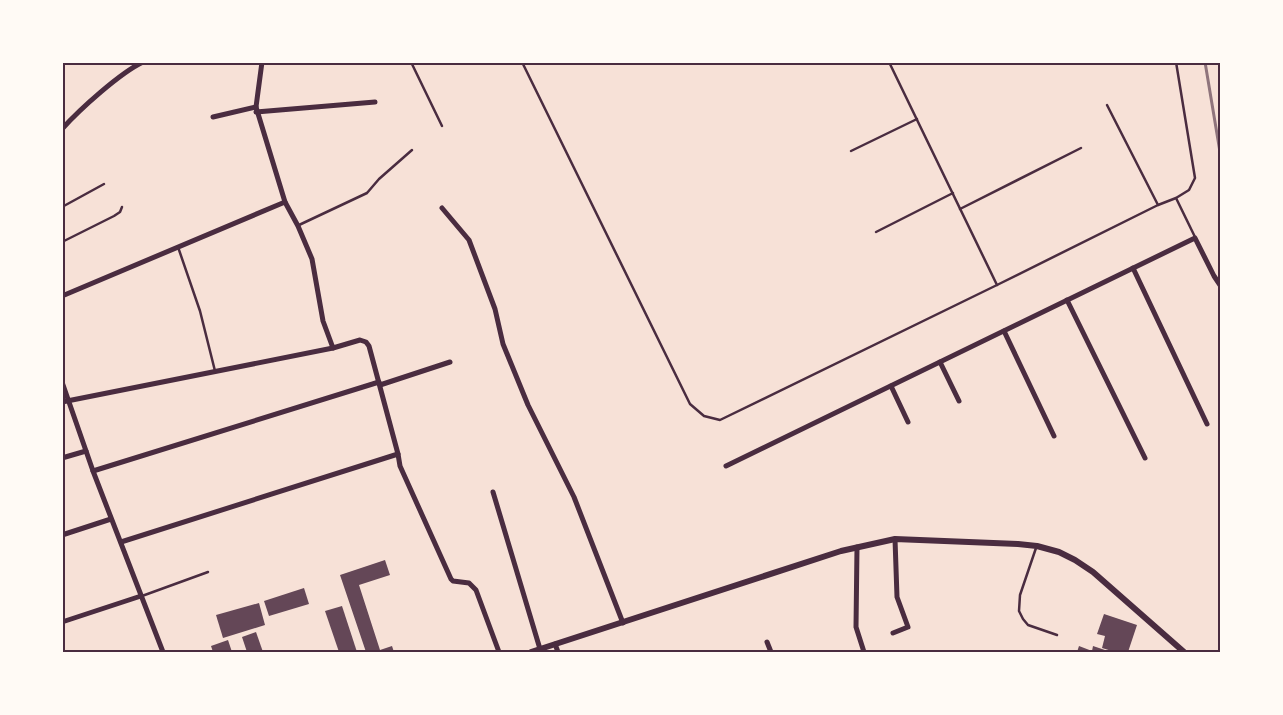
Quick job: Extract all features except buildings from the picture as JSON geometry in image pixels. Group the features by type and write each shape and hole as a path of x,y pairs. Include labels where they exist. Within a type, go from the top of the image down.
{"street":[{"path":"62,129 134,66 143,62"},
{"path":"262,62 256,110 285,202 312,259 323,321 333,348"},
{"path":"213,117 256,110 376,102"},
{"path":"62,296 285,202"},
{"path":"442,208 469,240 495,309 510,361 528,405 574,497 623,623"},
{"path":"726,466 1195,238 1220,285"},
{"path":"1133,268 1207,424"},
{"path":"1067,300 1145,458"},
{"path":"1004,331 1054,436"},
{"path":"62,402 333,348 360,340 366,342 369,346 400,466 451,579 453,581 469,583 475,588 499,652"},
{"path":"93,471 450,362"},
{"path":"940,362 959,401"},
{"path":"62,382 93,471 163,652"},
{"path":"891,386 908,422"},
{"path":"62,458 86,450"},
{"path":"121,542 398,454"},
{"path":"492,492 540,650"},
{"path":"62,535 111,518"},
{"path":"531,652 840,551 895,540 1037,546 1059,552 1093,572 1184,652"},
{"path":"893,633 908,627 897,597 895,540"},
{"path":"857,547 856,627 864,652"},
{"path":"62,622 141,596"},
{"path":"767,642 771,652"},
{"path":"555,644 558,652"}],"lane":[{"path":"411,62 442,126"},
{"path":"522,62 690,404 704,416 720,420 997,286 1189,190 1195,178 1176,62"},
{"path":"889,62 997,286"},
{"path":"1107,105 1158,205"},
{"path":"851,151 917,119"},
{"path":"960,209 1081,148"},
{"path":"298,226 367,193 379,179 412,150"},
{"path":"62,207 104,184"},
{"path":"876,232 953,193"},
{"path":"1176,198 1195,238"},
{"path":"62,242 114,216 120,212 122,207"},
{"path":"178,247 200,311 215,372"},
{"path":"1037,546 1020,595 1019,611 1028,625 1057,635"},
{"path":"141,596 208,572"}],"railway":[{"path":"1205,62 1220,152"}]}
